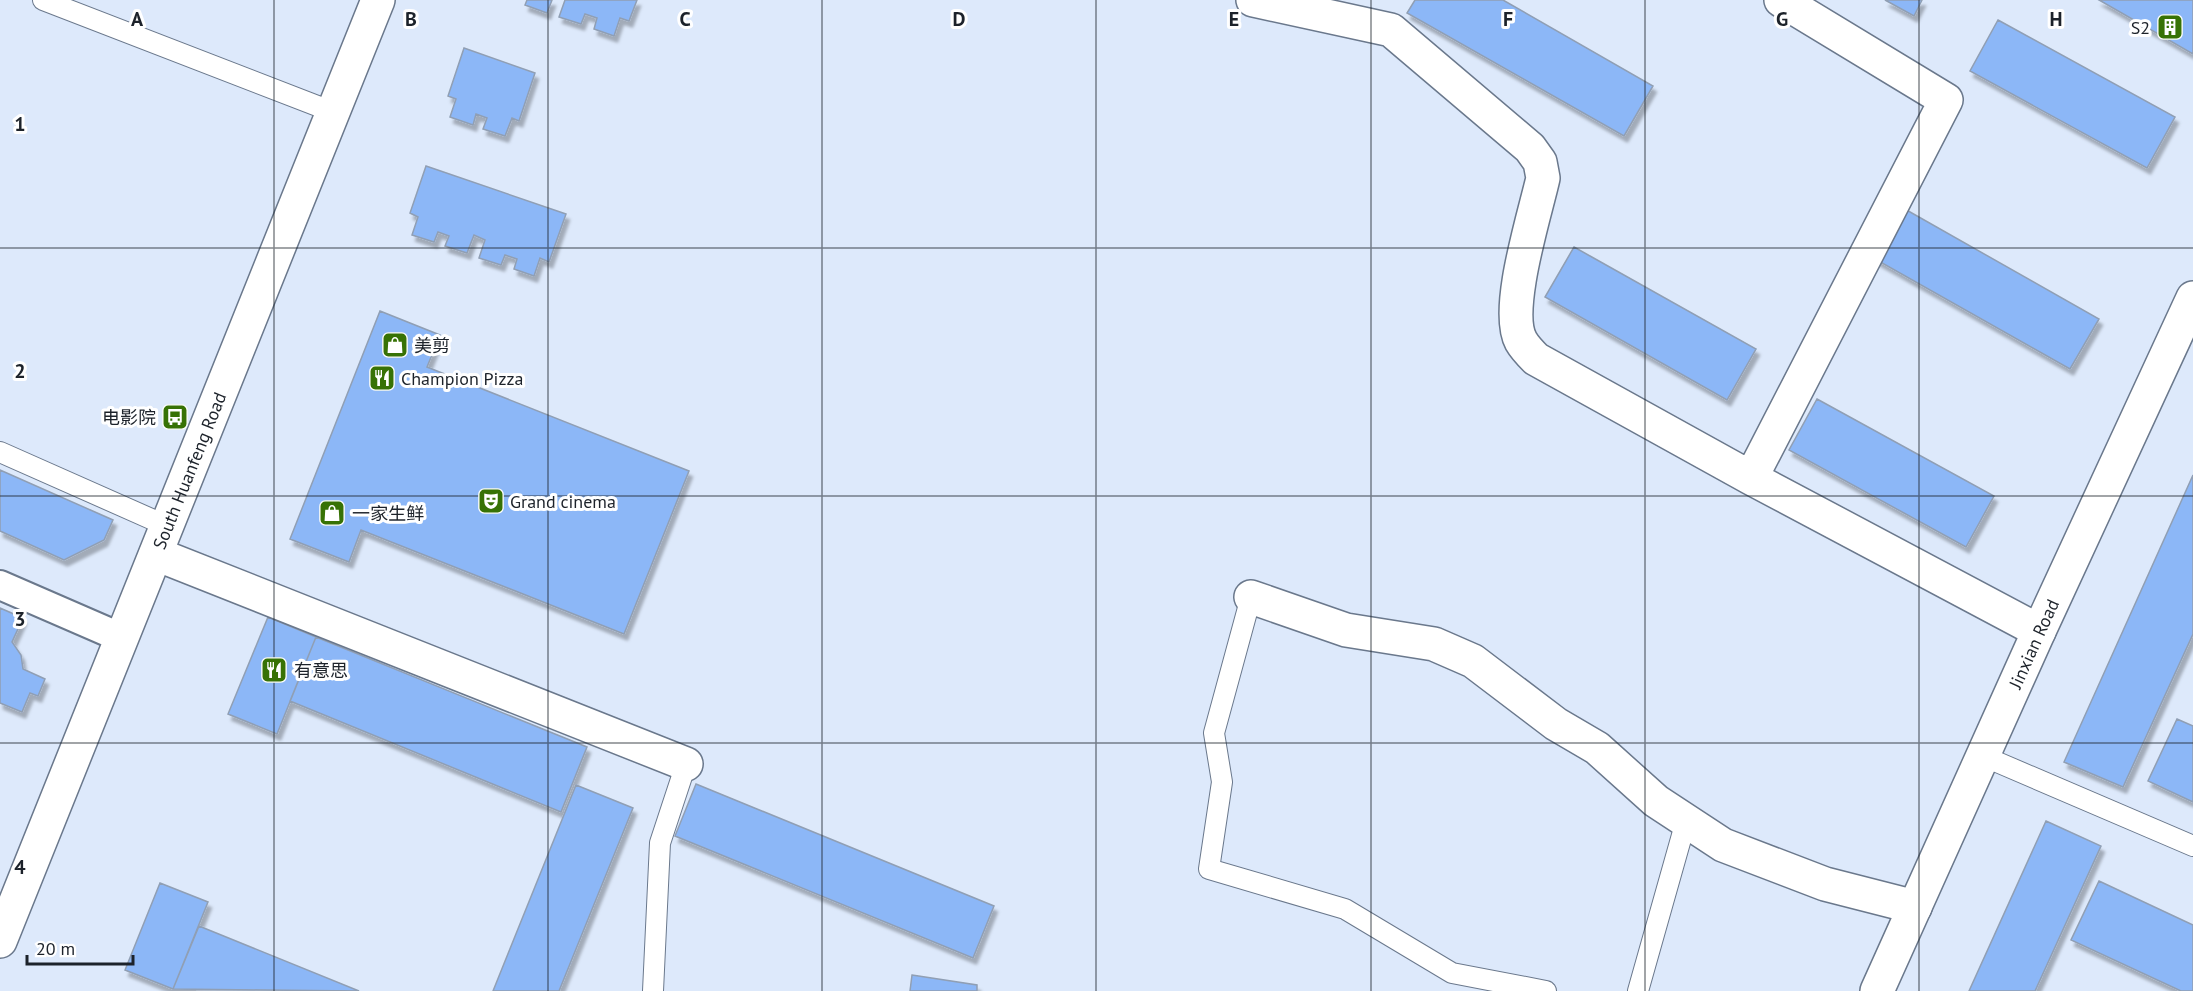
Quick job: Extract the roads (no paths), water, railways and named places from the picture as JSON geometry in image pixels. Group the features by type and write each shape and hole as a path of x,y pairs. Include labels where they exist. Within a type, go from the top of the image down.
{"street":[{"name":"South Huanfeng Road","path":"0,941 378,0"},
{"path":"1253,0 1391,30 1530,148 1540,162 1543,178 1518,289 1515,317 1521,341 1536,359 1751,478 2039,631"},
{"path":"1751,478 1946,100 1781,0"},
{"name":"Jinxian Road","path":"1877,991 2039,631 2193,298"},
{"path":"161,540 686,764"},
{"path":"0,585 122,638"},
{"path":"1251,597 1346,630 1434,644 1473,661 1556,724 1597,748 1656,801 1723,845 1825,884 1915,907"}],"lane":[{"path":"43,0 333,112"},
{"path":"0,452 161,540"},
{"path":"1251,597 1214,733 1222,782 1209,869 1345,909 1452,973 1546,991"},
{"path":"1983,756 2193,846"},
{"path":"653,991 660,843 686,764"},
{"path":"1638,991 1686,821"}],"place":[{"name":"S2","path":"2170,27"},
{"name":"美剪","path":"395,345"},
{"name":"Champion Pizza","path":"382,378"},
{"name":"电影院","path":"175,417"},
{"name":"Grand cinema","path":"491,501"},
{"name":"一家生鲜","path":"332,513"},
{"name":"有意思","path":"274,670"}]}
